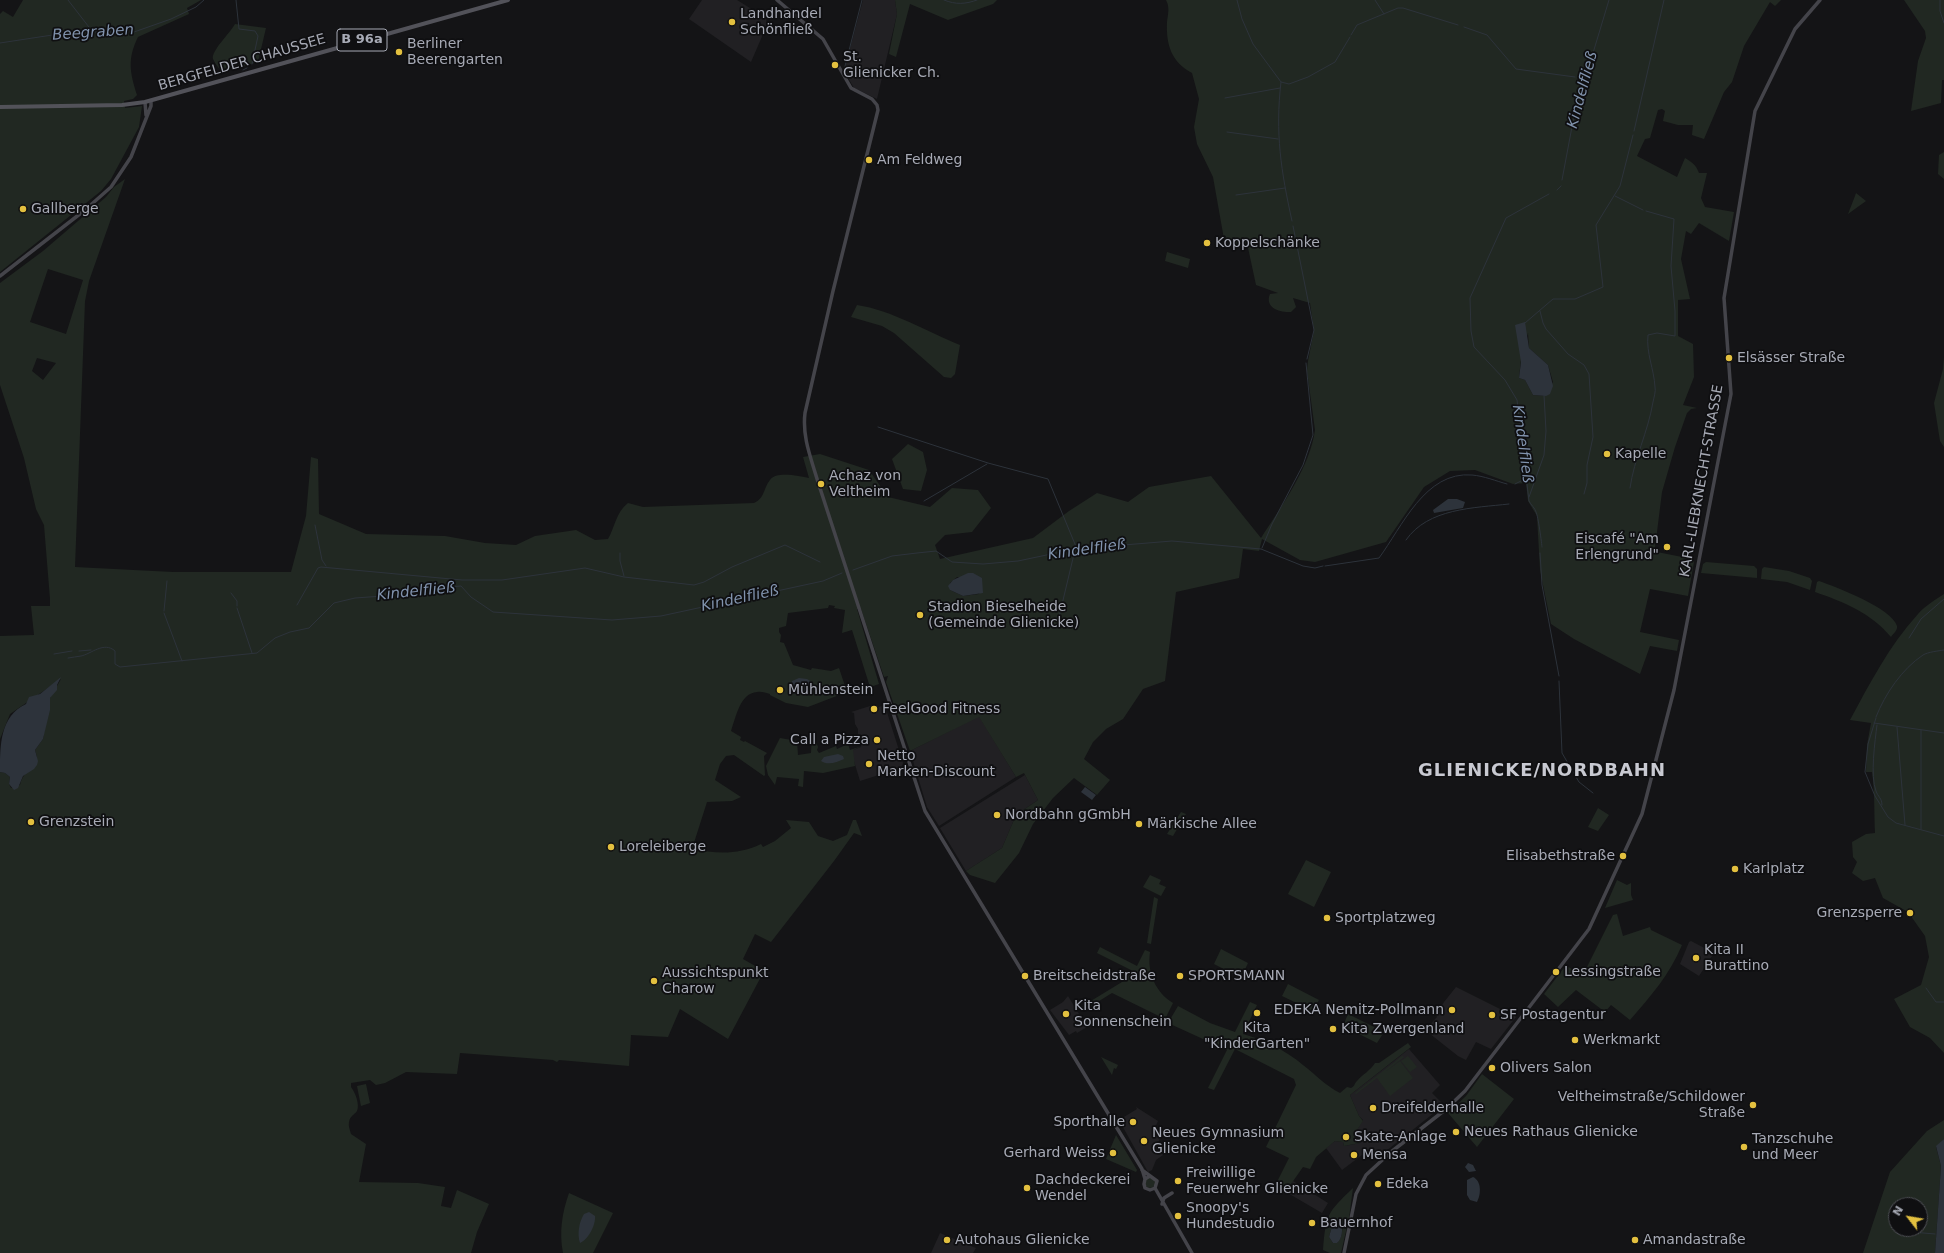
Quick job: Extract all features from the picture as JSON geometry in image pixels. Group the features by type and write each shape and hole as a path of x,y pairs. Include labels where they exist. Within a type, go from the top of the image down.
{"main road":[{"name":"BERGFELDER CHAUSSEE","path":"0,107 122,105 151,101 508,0"},
{"path":"777,0 823,39 852,88 872,99 878,106 878,115 853,212 804,427 805,437 818,482 922,804 928,817 1142,1169 1145,1179 1144,1186 1157,1196 1192,1253"},
{"name":"KARL-LIEBKNECHT-STRASSE","path":"1344,1253 1356,1194 1366,1175 1387,1156 1445,1110 1464,1091 1587,932 1642,814 1674,690 1732,389 1724,298 1755,111 1795,29 1820,0"},
{"path":"0,276 85,210 111,187 130,156 151,106 151,101"},
{"path":"145,102 146,116"},
{"path":"1142,1169 1156,1181 1155,1188 1157,1196"},
{"path":"1145,1179 1150,1176"},
{"path":"1150,1190 1155,1188"},
{"path":"1162,1204 1164,1198 1172,1193"}],"shaded area":[{"path":"23,0 201,0 187,8 189,14 138,37 131,59 131,73 137,95 133,99 124,101 125,108 142,106 139,127 111,179 101,191 0,272 0,14 3,11 13,17"},
{"path":"702,0 737,0 766,18 767,25 751,62 689,19"},
{"path":"863,0 895,0 897,14 877,99 854,88 844,71"},
{"path":"895,0 997,0 993,4 948,20 910,4 896,57 889,54 897,14"},
{"path":"1166,0 1781,0 1775,6 1770,2 1744,46 1732,82 1724,92 1704,139 1692,135 1693,125 1678,125 1663,121 1665,111 1662,109 1658,110 1650,138 1645,139 1637,156 1677,177 1685,158 1694,164 1699,173 1707,173 1701,198 1705,207 1734,212 1729,241 1699,223 1691,234 1686,231 1681,259 1690,299 1678,300 1678,336 1693,344 1694,377 1683,405 1697,408 1691,409 1687,413 1675,447 1662,492 1655,548 1657,552 1692,559 1694,562 1688,596 1650,589 1640,632 1679,640 1677,651 1650,646 1640,674 1574,639 1551,624 1540,570 1537,516 1528,501 1526,483 1513,484 1475,470 1450,471 1424,487 1386,542 1315,562 1300,560 1262,539 1259,551 1243,549 1239,578 1176,592 1165,681 1143,689 1123,719 1106,729 1093,742 1084,759 1110,780 1097,795 1074,778 1053,798 1033,824 1019,853 995,883 970,875 966,871 1002,848 1016,815 1038,800 1024,773 1016,777 979,717 910,751 886,682 888,676 884,677 861,609 857,609 879,684 870,687 852,630 842,633 845,610 834,608 835,606 829,605 828,608 788,613 786,626 779,628 779,632 781,635 780,642 784,643 793,665 811,670 812,668 831,671 839,668 847,692 808,707 786,703 770,694 762,692 751,693 746,697 737,713 731,731 741,737 740,740 745,741 767,753 764,756 765,775 764,776 734,755 726,756 720,764 715,780 741,797 732,801 707,802 692,849 719,853 736,852 761,844 763,847 775,841 791,828 786,820 809,822 818,836 833,841 847,835 853,820 856,820 862,836 854,833 771,942 755,934 743,959 764,971 728,1039 680,1009 668,1037 631,1035 629,1066 559,1060 557,1062 553,1060 460,1053 457,1074 406,1072 385,1083 376,1085 370,1080 351,1083 351,1087 357,1098 358,1108 351,1117 349,1128 351,1134 366,1144 359,1182 418,1183 445,1187 441,1206 451,1208 457,1190 489,1204 477,1232 471,1253 0,1253 0,772 5,773 10,777 9,784 11,788 20,785 25,774 37,757 35,750 43,739 50,698 61,679 10,714 0,739 0,636 34,635 31,606 50,606 50,599 44,525 36,509 24,458 0,385 0,283 43,251 106,197 114,187 125,179 89,281 85,301 75,567 173,572 291,572 306,516 311,457 318,459 319,514 366,534 445,536 485,543 516,545 535,536 576,530 595,540 608,539 618,515 628,503 643,507 754,503 760,499 768,483 773,477 788,475 809,478 803,457 820,454 869,470 888,497 930,507 952,488 978,490 991,508 972,532 945,535 935,545 940,559 1033,538 1069,511 1097,493 1128,502 1149,487 1211,476 1261,538 1286,500 1301,472 1312,444 1315,430 1307,371 1314,331 1310,303 1293,298 1296,307 1291,312 1283,312 1274,309 1269,303 1270,294 1278,293 1256,285 1247,243 1235,245 1224,239 1213,177 1197,144 1194,127 1199,99 1192,73 1179,63 1171,52 1167,30 1168,5","holes":["48,269 83,280 66,334 30,322","1528,333 1529,348 1548,365 1553,382 1545,396 1533,395 1525,380 1519,378 1521,359","37,358 56,363 43,380 32,371","957,577 982,578 979,594 963,596 950,590 950,583"]},
{"path":"1904,0 1944,0 1944,80 1942,80 1941,103 1911,111 1918,61 1926,38 1925,31"},
{"path":"235,24 266,28 258,62 222,72 214,61 213,56"},
{"path":"1944,152 1944,179 1938,174 1939,155"},
{"path":"1856,193 1866,201 1848,214 1855,196"},
{"path":"1167,252 1190,259 1188,268 1165,261"},
{"path":"857,305 896,316 960,345 955,374 951,378 944,377 894,333 882,326 851,317"},
{"path":"1525,322 1529,348 1548,365 1553,386 1550,394 1546,396 1533,395 1525,380 1519,378 1521,362 1515,325"},
{"path":"1944,357 1944,447 1940,441 1934,403 1943,369"},
{"path":"908,444 923,452 927,470 921,491 903,489 892,459"},
{"path":"1448,499 1457,499 1465,502 1463,508 1434,513 1433,510"},
{"path":"1706,562 1754,566 1757,569 1757,578 1701,573 1703,564"},
{"path":"1764,567 1789,571 1810,578 1812,581 1810,590 1787,582 1761,579 1762,569"},
{"path":"968,573 973,573 982,578 983,593 963,596 950,590 948,586 953,580"},
{"path":"1819,581 1875,605 1893,619 1897,626 1896,630 1891,637 1875,621 1856,609 1815,592 1817,582"},
{"path":"1944,594 1944,1053 1930,1038 1910,1027 1894,999 1921,985 1929,957 1925,936 1908,912 1883,898 1875,878 1863,881 1852,873 1857,862 1853,857 1852,842 1866,834 1875,833 1872,772 1866,772 1867,745 1871,723 1850,720 1881,665 1898,639 1921,611"},
{"path":"61,677 57,685 57,690 50,698 50,710 43,739 35,750 38,761 37,765 34,769 23,776 18,788 14,790 9,784 10,777 5,773 0,772 1,742 6,724 17,709 26,704 29,697 40,694"},
{"path":"799,678 807,679 812,682 809,689 797,695 791,692 790,689 792,681"},
{"path":"870,706 871,709 882,706 886,709 903,763 901,768 860,781 853,758 853,750 861,747 862,740 858,734 858,729 855,724 854,713 851,712"},
{"path":"979,716 1016,777 939,826 927,807 910,751"},
{"path":"812,732 819,753 836,746 837,749 848,744 850,750 862,746 853,750 855,766 823,773 804,771 803,787 798,786 799,779 777,777 775,785 768,775 766,766 780,738 797,741 798,755 811,753"},
{"path":"838,754 843,756 844,759 830,763 821,761 824,757"},
{"path":"1025,775 1038,800 1016,815 1002,848 966,871 940,828"},
{"path":"1085,787 1096,795 1092,800 1081,792"},
{"path":"1598,808 1609,815 1598,831 1588,827"},
{"path":"1181,812 1186,814 1173,836 1167,834"},
{"path":"1306,860 1331,872 1314,907 1288,894"},
{"path":"1150,875 1161,880 1159,884 1166,887 1161,896 1143,887"},
{"path":"1617,880 1627,885 1631,883 1631,895 1633,900 1605,908"},
{"path":"1154,897 1158,899 1151,944 1147,943"},
{"path":"1617,914 1623,936 1650,927 1651,930 1682,945 1672,966 1653,993 1630,1020 1611,1005 1605,1012 1576,990 1558,1007 1544,994 1566,965 1582,977 1613,915"},
{"name":"Kita II Burattino","path":"1691,941 1714,953 1699,976 1680,964 1689,942"},
{"path":"1100,947 1137,966 1145,950 1150,952 1150,967 1154,981 1161,993 1173,1003 1165,1019 1112,993 1083,1011 1081,1007 1122,982 1133,971 1097,953"},
{"path":"1221,949 1248,963 1241,978 1214,964"},
{"path":"1288,984 1319,1000 1313,1011 1282,996"},
{"path":"1456,987 1516,1017 1491,1049 1476,1042 1466,1060 1458,1056 1425,1030 1437,1017 1436,1015 1444,1002"},
{"name":"Kita Sonnenschein","path":"1068,996 1087,1027 1077,1033 1076,1031 1069,1035 1050,1010 1063,1002"},
{"path":"1250,1002 1257,1005 1243,1034 1267,1042 1282,1050 1340,1093 1347,1087 1351,1088 1375,1063 1379,1063 1408,1043 1411,1047 1350,1095 1359,1116 1363,1121 1355,1133 1362,1137 1360,1143 1344,1146 1343,1142 1335,1141 1316,1157 1310,1169 1303,1167 1284,1194 1278,1180 1289,1158 1266,1147 1296,1085 1294,1079 1235,1049 1214,1090 1208,1088 1227,1050 1168,1023 1178,1006 1210,1023 1235,1032"},
{"path":"1348,1014 1384,1032 1377,1043 1343,1026"},
{"path":"1409,1049 1440,1085 1432,1093 1444,1105 1386,1151 1379,1155 1370,1149 1342,1170 1326,1148 1335,1141 1343,1142 1344,1146 1360,1143 1355,1133 1363,1120 1359,1116 1350,1095"},
{"path":"1402,1056 1404,1057 1385,1072 1400,1061 1413,1078 1390,1096 1377,1078 1356,1094 1355,1093"},
{"path":"1408,1056 1417,1067 1410,1072 1401,1061"},
{"path":"1101,1057 1118,1065 1116,1069 1114,1068 1112,1075"},
{"path":"1482,1074 1514,1099 1477,1147 1448,1113 1466,1096"},
{"path":"366,1084 370,1103 361,1106 357,1086"},
{"name":"Neues Gymnasium Glienicke","path":"1136,1107 1158,1121 1153,1132 1161,1136 1157,1145 1163,1155 1156,1160 1152,1170 1148,1172 1119,1120 1137,1109"},
{"path":"1944,1120 1944,1139 1936,1147 1941,1166 1935,1253 1863,1253 1890,1172 1927,1131"},
{"path":"1763,1134 1775,1144 1764,1144"},
{"path":"1116,1135 1137,1170 1136,1172 1106,1159"},
{"path":"1944,1139 1944,1253 1935,1253 1941,1166 1936,1146"},
{"path":"1468,1163 1473,1165 1476,1171 1469,1172 1465,1167"},
{"path":"1473,1177 1478,1182 1480,1188 1477,1202 1470,1200 1467,1195 1467,1180"},
{"path":"1148,1178 1152,1178 1155,1183 1152,1188 1148,1188 1145,1185 1145,1181"},
{"path":"1293,1181 1328,1203 1322,1213 1286,1192"},
{"path":"1353,1188 1349,1218 1341,1253 1330,1253 1323,1250 1325,1229 1329,1215 1338,1203","holes":["1341,1220 1342,1232 1339,1241 1337,1243 1333,1243 1329,1237 1333,1223"]},
{"path":"569,1193 613,1213 593,1253 563,1253 561,1238 562,1223"},
{"path":"589,1212 595,1216 593,1228 589,1236 580,1243 579,1232 582,1217 584,1214"},
{"path":"1338,1218 1342,1223 1342,1234 1337,1243 1333,1243 1329,1237 1333,1223"},
{"name":"Autohaus Glienicke","path":"940,1233 976,1248 973,1253 931,1253"}],"waterway":[{"path":"68,0 92,31"},
{"name":"Beegraben","path":"0,43 72,32 134,32 171,19 196,7 204,0"},
{"path":"236,0 239,29 255,31 258,36 252,64"},
{"path":"844,70 862,0"},
{"name":"Beegraben","path":"944,0 953,3 977,0"},
{"name":"Beegraben","path":"1237,0 1242,19 1253,44 1281,82 1289,84 1308,77 1335,62 1350,37"},
{"path":"1375,0 1384,14"},
{"name":"Kindelfließ","path":"1562,180 1574,116 1609,0"},
{"path":"1634,131 1664,0"},
{"name":"Kindelfließ","path":"1940,0 1940,11 1944,23"},
{"name":"Beegraben","path":"1351,35 1357,25 1398,8 1403,8 1458,25"},
{"name":"Beegraben","path":"1464,27 1487,35 1516,69 1575,77"},
{"path":"243,70 247,68"},
{"name":"Kindelfließ","path":"1579,77 1584,78"},
{"path":"1281,82 1279,101 1280,152 1292,221"},
{"path":"1225,98 1280,88"},
{"path":"1227,132 1278,139"},
{"path":"1525,323 1553,299 1575,299 1603,287 1596,225 1620,186 1633,135"},
{"name":"Kindelfließ","path":"1557,190 1561,186"},
{"path":"1236,195 1285,188"},
{"name":"Kindelfließ","path":"1542,547 1537,514 1529,501 1517,400 1505,380 1474,347 1471,331 1470,298 1506,218 1549,194"},
{"path":"1615,196 1643,210"},
{"path":"1630,488 1651,413 1655,392 1648,348 1648,335 1657,333 1675,336 1675,311 1671,266 1674,219 1646,211"},
{"path":"1293,226 1314,330 1307,359"},
{"path":"1540,311 1546,329 1568,354 1584,365 1589,374 1593,437 1587,465 1587,483 1584,494"},
{"path":"1262,548 1272,524 1303,465 1313,435 1306,363"},
{"path":"1529,497 1544,455 1546,431 1544,395"},
{"path":"878,427 988,463 1048,479 1077,549"},
{"path":"924,501 987,464"},
{"name":"Kindelfließ","path":"1325,566 1379,558 1416,503 1428,491 1441,482 1455,476 1472,475 1485,477 1507,484"},
{"path":"1515,484 1525,479"},
{"name":"Kindelfließ","path":"1406,540 1415,529 1426,521 1439,516 1467,509 1509,504"},
{"path":"315,525 322,560 326,566"},
{"name":"Kindelfließ","path":"853,570 892,556 936,551 952,562 983,564 1018,561 1075,549 1172,541 1261,549 1303,566 1315,568 1323,566"},
{"name":"Kindelfließ","path":"297,605 318,568 321,567 462,580 502,580 585,568 624,577 694,585 704,582 732,567 785,545 820,562"},
{"path":"1059,617 1075,550"},
{"path":"620,553 620,561 624,576"},
{"path":"1540,553 1542,585 1559,676"},
{"name":"Kindelfließ","path":"68,658 85,655 106,647 115,651 115,664 120,667 257,653 275,638 290,632 309,628 334,603 355,598 383,596 388,592 461,586 471,597 493,612 612,620 661,616 823,581 842,573"},
{"path":"164,611 167,581"},
{"path":"231,593 237,601 237,606"},
{"path":"1909,638 1921,619 1944,599"},
{"path":"237,608 252,653"},
{"path":"164,613 182,661"},
{"name":"Kindelfließ","path":"79,651 91,650"},
{"path":"1876,717 1889,691 1908,667 1925,654 1944,650"},
{"path":"54,654 72,651"},
{"path":"1559,681 1562,753 1579,782 1593,793"},
{"path":"1876,718 1868,744 1865,772 1875,796 1888,817 1896,823 1944,836"},
{"path":"1874,723 1944,733"},
{"path":"1877,725 1873,777 1874,785 1882,805"},
{"path":"1897,727 1905,825"},
{"path":"1921,730 1921,829"},
{"path":"1926,988 1936,1002 1944,1002"},
{"path":"1928,1233 1935,1234"}],"place":[{"name":"Landhandel Schönfließ","path":"732,22"},
{"name":"Berliner Beerengarten","path":"399,52"},
{"name":"St. Glienicker Ch.","path":"835,65"},
{"name":"Am Feldweg","path":"869,160"},
{"name":"Gallberge","path":"23,209"},
{"name":"Koppelschänke","path":"1207,243"},
{"name":"Elsässer Straße","path":"1729,358"},
{"name":"Kapelle","path":"1607,454"},
{"name":"Achaz von Veltheim","path":"821,484"},
{"name":"Eiscafé \"Am Erlengrund\"","path":"1667,547"},
{"name":"Stadion Bieselheide (Gemeinde Glienicke)","path":"920,615"},
{"name":"Mühlenstein","path":"780,690"},
{"name":"FeelGood Fitness","path":"874,709"},
{"name":"Call a Pizza","path":"877,740"},
{"name":"Netto Marken-Discount","path":"869,764"},
{"name":"Nordbahn gGmbH","path":"997,815"},
{"name":"Grenzstein","path":"31,822"},
{"name":"Märkische Allee","path":"1139,824"},
{"name":"Loreleiberge","path":"611,847"},
{"name":"Elisabethstraße","path":"1623,856"},
{"name":"Karlplatz","path":"1735,869"},
{"name":"Grenzsperre","path":"1910,913"},
{"name":"Sportplatzweg","path":"1327,918"},
{"name":"Kita II Burattino","path":"1696,958"},
{"name":"Lessingstraße","path":"1556,972"},
{"name":"Breitscheidstraße","path":"1025,976"},
{"name":"SPORTSMANN","path":"1180,976"},
{"name":"Aussichtspunkt Charow","path":"654,981"},
{"name":"EDEKA Nemitz-Pollmann","path":"1452,1010"},
{"name":"Kita \"KinderGarten\"","path":"1257,1013"},
{"name":"Kita Sonnenschein","path":"1066,1014"},
{"name":"SF Postagentur","path":"1492,1015"},
{"name":"Kita Zwergenland","path":"1333,1029"},
{"name":"Werkmarkt","path":"1575,1040"},
{"name":"Olivers Salon","path":"1492,1068"},
{"name":"Veltheimstraße/Schildower Straße","path":"1753,1105"},
{"name":"Dreifelderhalle","path":"1373,1108"},
{"name":"Sporthalle","path":"1133,1122"},
{"name":"Neues Rathaus Glienicke","path":"1456,1132"},
{"name":"Skate-Anlage","path":"1346,1137"},
{"name":"Neues Gymnasium Glienicke","path":"1144,1141"},
{"name":"Tanzschuhe und Meer","path":"1744,1147"},
{"name":"Gerhard Weiss","path":"1113,1153"},
{"name":"Mensa","path":"1354,1155"},
{"name":"Freiwillige Feuerwehr Glienicke","path":"1178,1181"},
{"name":"Edeka","path":"1378,1184"},
{"name":"Dachdeckerei Wendel","path":"1027,1188"},
{"name":"Snoopy's Hundestudio","path":"1178,1216"},
{"name":"Bauernhof","path":"1312,1223"},
{"name":"Autohaus Glienicke","path":"947,1240"},
{"name":"Amandastraße","path":"1635,1240"}],"district":[{"name":"GLIENICKE/NORDBAHN","path":"1542,771"}]}
